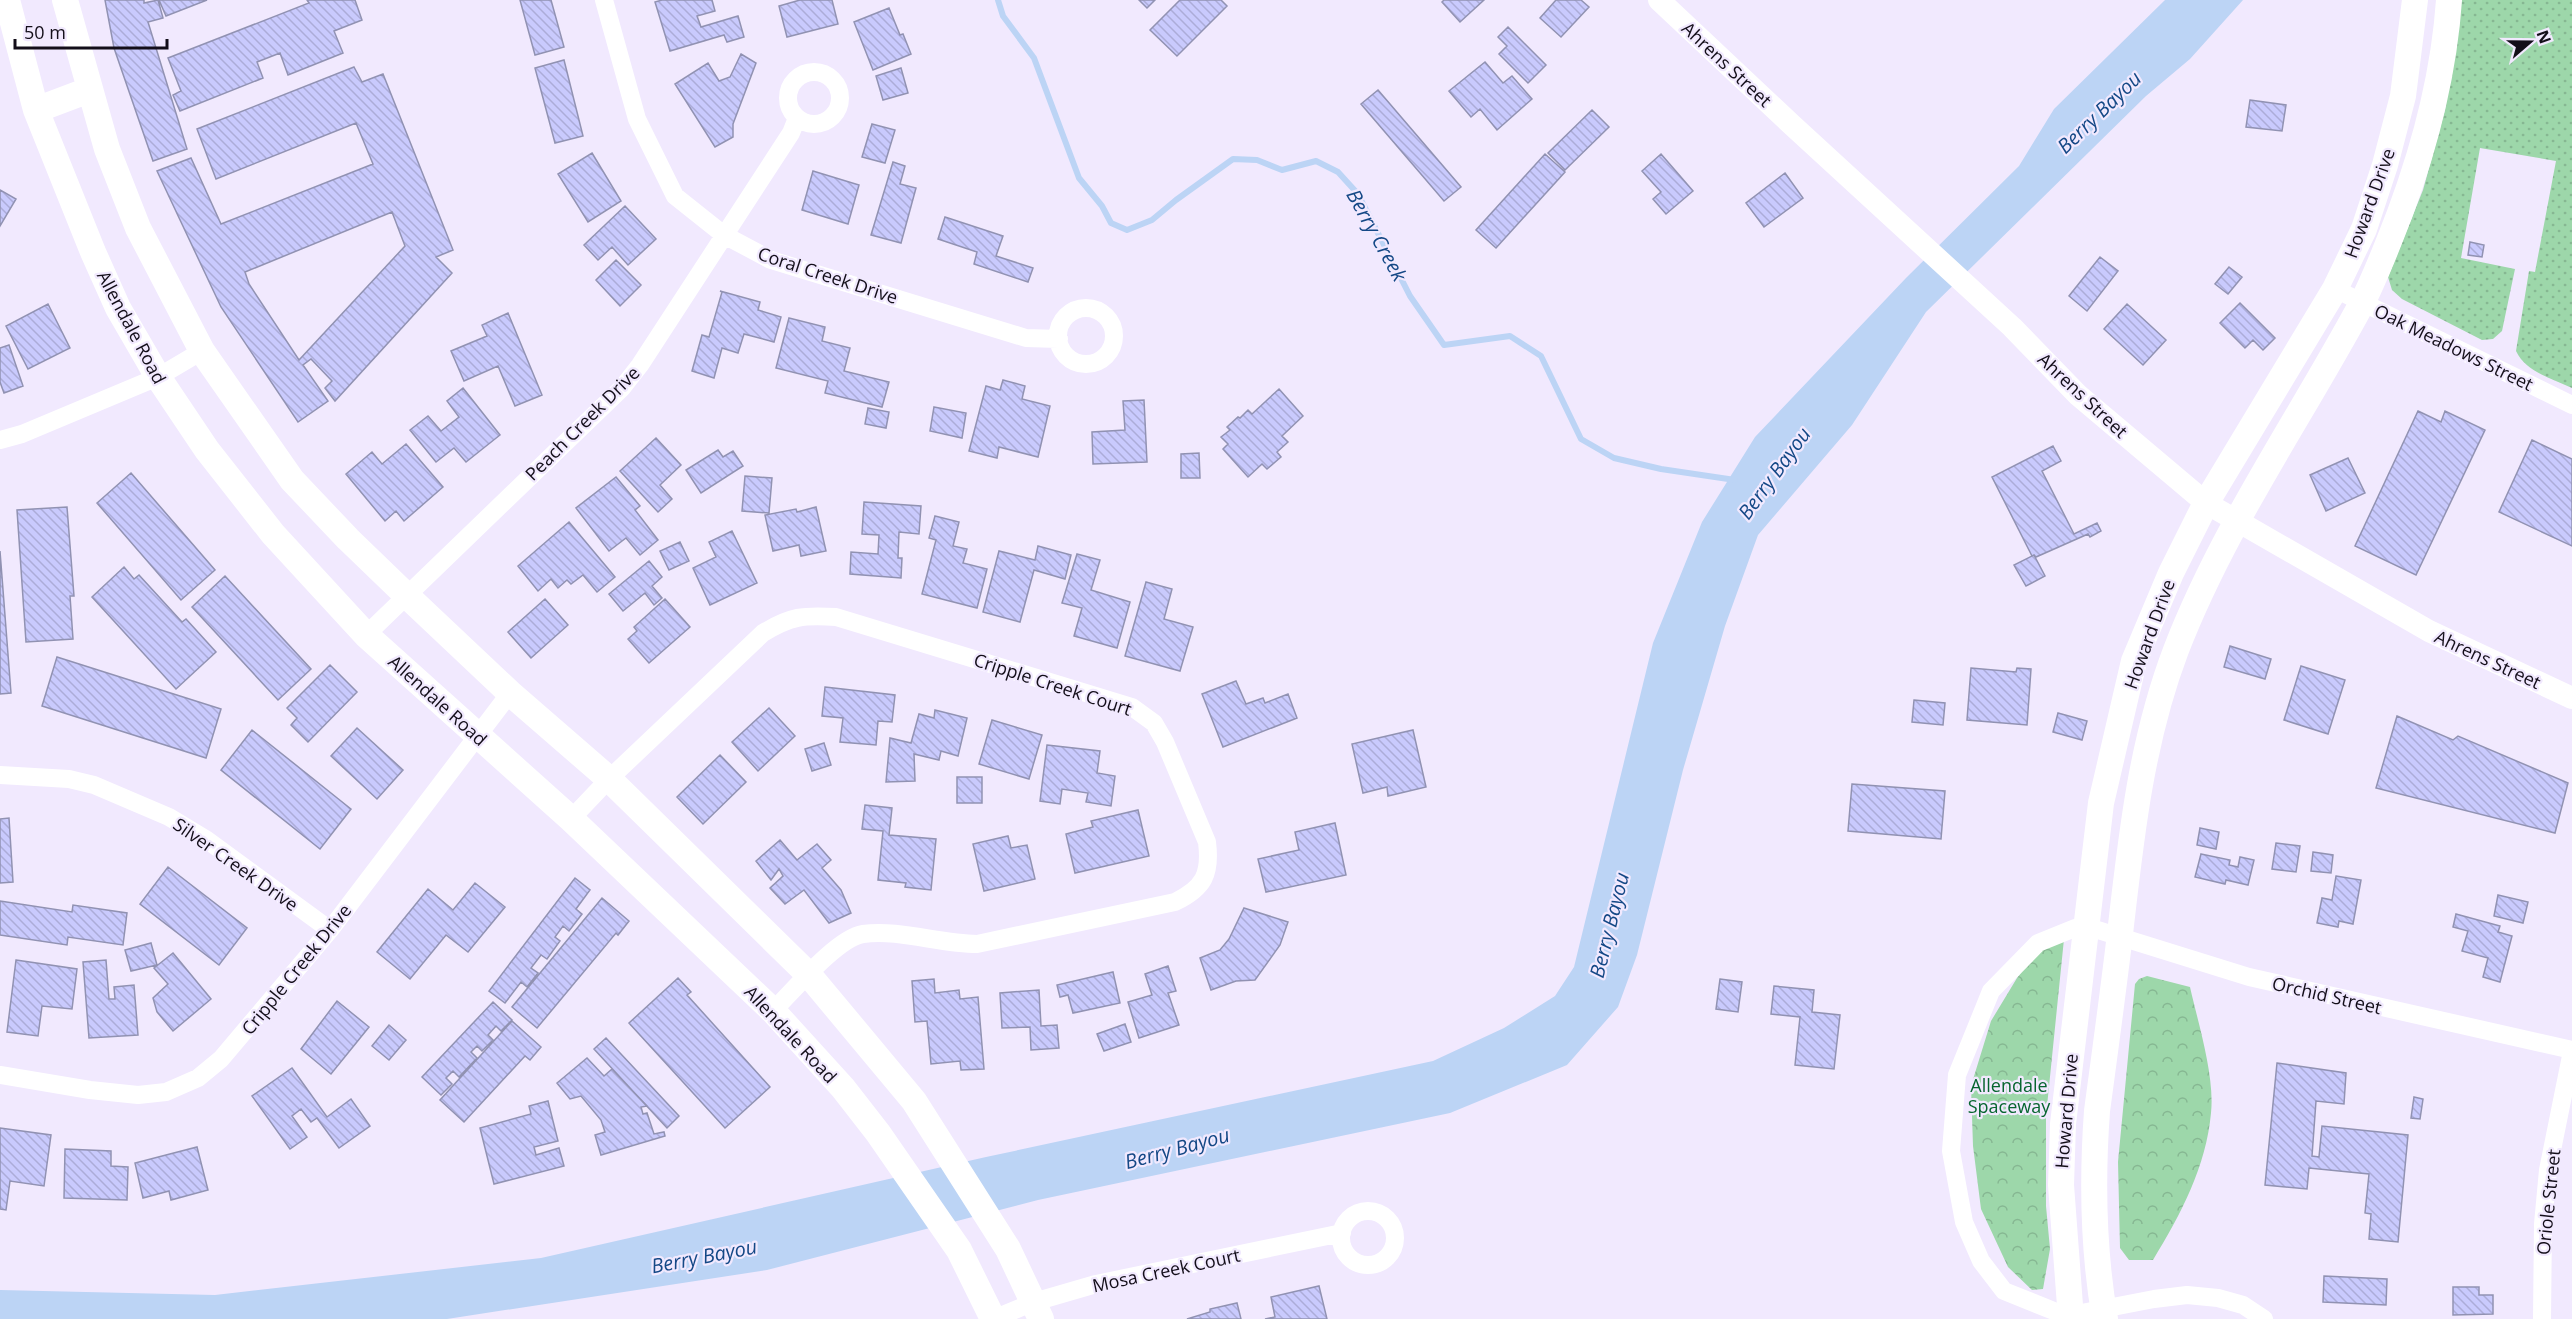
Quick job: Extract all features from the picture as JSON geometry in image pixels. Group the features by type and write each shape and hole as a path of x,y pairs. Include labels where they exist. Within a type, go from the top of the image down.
{"main road":[{"name":"Allendale Road","path":"7,0 36,110 93,252 118,308 158,377 207,450 273,534 366,635 571,819 773,1011 843,1088 878,1133 959,1250 993,1319"},
{"path":"65,0 88,90 107,149 138,228 202,351 292,480 405,594 510,693 609,779 809,975 914,1101 1008,1249 1037,1310"},
{"name":"Howard Drive","path":"2071,1317 2061,1185 2063,1124 2101,803 2134,662 2171,573 2206,503 2335,290 2364,229 2385,165 2403,96 2415,0"},
{"name":"Howard Drive","path":"2104,1314 2094,1232 2094,1158 2097,1111 2139,781 2161,697 2196,604 2237,521 2362,303 2389,243 2425,141 2438,87 2449,0"},
{"path":"36,110 88,90"}],"street":[{"name":"Coral Creek Drive","path":"604,0 637,118 675,196 724,235 771,260 1026,338 1059,339"},
{"name":"Ahrens Street","path":"1659,0 2012,327 2078,395 2206,503 2429,631 2572,699"},
{"name":"Peach Creek Drive","path":"366,635 405,594 621,388 640,365 791,133 797,118"},
{"name":"Oak Meadows Street","path":"2335,290 2572,405"},
{"path":"0,440 22,434 158,377 202,351"},
{"name":"Cripple Creek Court","path":"571,819 609,779 763,633 782,622 806,615 836,617 1132,707 1154,723 1165,742 1207,842 1209,858 1205,876 1193,893 1175,902 977,944 956,944 886,934 862,934 848,940 830,954 773,1011"},
{"name":"Cripple Creek Drive","path":"0,1075 90,1090 138,1095 166,1092 198,1078 221,1059 330,930 510,693"},
{"name":"Silver Creek Drive","path":"0,775 60,778 93,785 170,817 207,840 330,930"},
{"path":"2085,926 2038,943 1991,991 1957,1075 1952,1151 1964,1222 1981,1261 2004,1291 2071,1317 2104,1314 2187,1295 2218,1298 2243,1305 2264,1319"},
{"name":"Orchid Street","path":"2085,926 2249,977 2572,1051"},
{"name":"Oriole Street","path":"2542,1319 2543,1224 2548,1170 2572,1051"},
{"name":"Mosa Creek Court","path":"993,1319 1037,1310 1096,1284 1342,1233"}],"green space":[{"path":"2459,0 2572,0 2572,388 2533,369 2520,358 2516,351 2529,271 2535,272 2556,161 2480,148 2461,258 2515,269 2502,331 2493,339 2482,340 2402,299 2392,290 2388,277 2423,190 2445,110"},
{"name":"Allendale Spaceway","path":"2064,939 2046,1116 2046,1206 2050,1249 2043,1289 2032,1290 2008,1267 1981,1209 1973,1146 1971,1086 1991,1021 2017,978 2038,950"},
{"path":"2147,976 2190,987 2208,1066 2212,1098 2204,1152 2182,1208 2153,1260 2129,1260 2120,1248 2118,1162 2135,984 2139,979"}],"water":[{"name":"Berry Bayou","path":"2165,0 2243,0 2190,59 2146,96 1926,312 1852,425 1758,535 1725,626 1683,770 1637,955 1618,1007 1567,1065 1450,1113 1038,1200 767,1270 447,1319 0,1319 0,1290 215,1295 541,1258 986,1157 1433,1061 1504,1028 1555,996 1574,967 1653,643 1702,522 1755,437 1906,278 2019,166 2054,109"}],"building":[{"path":"105,0 144,0 144,3 158,0 163,18 148,22 187,149 153,161 114,48"},
{"path":"159,0 207,0 166,16"},
{"path":"307,0 355,0 362,20 334,31 343,53 288,75 280,53 257,62 263,78 180,111 173,95 181,91 168,58 309,3"},
{"path":"520,0 551,0 564,47 535,55"},
{"path":"712,0 715,11 697,16 701,27 738,16 744,37 727,42 724,35 670,51 655,2"},
{"path":"800,0 832,0 838,24 787,37 779,6"},
{"path":"1139,0 1155,0 1147,8"},
{"path":"1180,0 1221,0 1227,6 1177,56 1150,30"},
{"path":"1444,0 1484,0 1460,22 1442,2"},
{"path":"1556,0 1581,0 1589,7 1561,37 1540,18"},
{"path":"889,8 911,54 873,70 854,22"},
{"path":"1508,27 1546,65 1528,83 1499,54 1507,46 1498,37"},
{"path":"741,54 756,63 733,124 733,137 715,147 675,84 708,63 719,81 730,77"},
{"path":"564,60 583,136 555,143 535,68"},
{"path":"1485,62 1503,83 1512,76 1532,99 1497,130 1480,109 1471,117 1449,91"},
{"path":"354,67 362,82 383,74 453,250 436,257 452,273 335,401 325,388 332,381 311,359 303,365 328,401 298,422 221,307 157,171 191,158 221,224 373,164 356,123 216,179 197,129","holes":["392,212 405,246 299,360 249,284 245,272"]},
{"path":"901,68 908,93 883,100 876,76"},
{"path":"1378,90 1461,187 1444,201 1361,104"},
{"path":"2250,100 2286,105 2282,131 2246,127"},
{"path":"1592,110 1609,127 1565,170 1548,153"},
{"path":"872,124 895,130 885,163 862,157"},
{"path":"592,153 621,201 588,222 558,174"},
{"path":"1545,154 1565,172 1496,248 1476,230"},
{"path":"1661,154 1693,191 1666,214 1653,199 1661,192 1642,171"},
{"path":"893,162 905,166 900,184 916,188 901,243 871,235"},
{"path":"813,171 859,185 848,224 802,210"},
{"path":"1785,173 1803,198 1764,227 1746,203"},
{"path":"0,190 16,199 0,226"},
{"path":"625,206 656,239 628,265 612,247 598,260 584,245"},
{"path":"945,217 1003,236 996,256 1033,268 1028,282 974,264 977,252 938,239"},
{"path":"2470,242 2484,245 2482,257 2468,255"},
{"path":"2100,257 2118,271 2087,311 2069,296"},
{"path":"616,260 641,285 620,306 596,280"},
{"path":"2229,267 2242,277 2228,294 2215,284"},
{"path":"720,291 760,302 758,310 781,317 774,342 744,334 738,353 722,348 714,378 692,371 702,335 709,337 722,292"},
{"path":"2240,303 2275,338 2263,350 2253,340 2245,348 2220,323"},
{"path":"48,304 70,348 28,369 6,326"},
{"path":"2127,304 2166,340 2143,365 2104,329"},
{"path":"508,313 542,395 515,406 498,366 464,381 451,351 487,336 482,325"},
{"path":"789,318 825,327 822,341 850,348 844,371 889,382 882,407 825,393 828,381 776,368"},
{"path":"9,345 23,386 4,393 0,382 0,348"},
{"path":"1003,380 1025,386 1022,399 1050,406 1038,457 999,447 997,458 969,451 986,386 1000,390"},
{"path":"463,388 500,435 466,462 454,448 436,462 410,430 428,416 441,431 459,417 447,401"},
{"path":"1279,389 1303,416 1282,436 1288,442 1277,452 1281,457 1267,469 1262,464 1248,477 1223,449 1228,444 1221,437 1230,430 1227,427 1238,417 1240,418 1248,410 1252,414"},
{"path":"1144,400 1147,462 1093,464 1092,432 1125,430 1123,401"},
{"path":"934,407 966,413 962,438 930,431"},
{"path":"868,408 889,412 886,428 865,424"},
{"path":"2418,411 2441,422 2445,411 2485,430 2416,575 2355,546"},
{"path":"656,438 681,465 660,485 672,499 658,512 620,471"},
{"path":"2532,440 2572,459 2572,546 2499,512"},
{"path":"406,444 443,487 404,521 396,511 385,521 346,474 372,452 382,464"},
{"path":"2053,446 2061,461 2042,471 2074,534 2097,523 2101,531 2090,537 2088,534 2036,557 2032,556 1992,477"},
{"path":"718,450 723,457 733,451 743,466 701,493 686,470"},
{"path":"1199,453 1200,478 1181,478 1181,454"},
{"path":"2348,458 2365,493 2326,511 2310,475"},
{"path":"131,473 215,570 181,600 97,503"},
{"path":"745,476 772,478 769,513 742,511"},
{"path":"616,477 640,506 635,510 658,540 640,555 626,538 609,551 576,508"},
{"path":"864,502 921,506 919,534 899,532 898,558 902,558 901,578 850,574 851,552 878,554 879,535 862,534"},
{"path":"67,507 74,596 70,596 73,639 26,642 17,510"},
{"path":"816,507 826,551 801,556 799,545 773,551 765,515 796,509 797,512"},
{"path":"935,516 959,522 953,546 967,549 963,563 987,569 977,608 922,594 936,540 929,538"},
{"path":"569,522 615,577 597,592 583,575 571,584 567,580 558,588 551,579 538,591 518,566"},
{"path":"732,531 757,583 710,605 693,568 716,557 709,542"},
{"path":"680,542 689,561 669,570 660,551"},
{"path":"1038,546 1071,555 1065,579 1034,570 1020,622 983,612 999,551 1035,560"},
{"path":"0,551 11,693 0,694"},
{"path":"1077,554 1100,560 1091,590 1130,602 1117,648 1074,636 1082,608 1062,603"},
{"path":"2034,555 2045,576 2026,586 2014,565"},
{"path":"649,561 662,577 652,586 662,598 654,605 645,593 623,611 609,594"},
{"path":"124,567 134,579 139,575 182,622 186,619 216,652 176,689 92,597"},
{"path":"225,576 311,669 278,700 192,607"},
{"path":"1146,582 1172,589 1164,619 1193,627 1180,671 1125,656"},
{"path":"545,599 568,625 531,658 508,632"},
{"path":"665,599 690,627 649,663 628,639 637,631 634,627"},
{"path":"2230,646 2271,659 2265,679 2224,667"},
{"path":"57,657 221,709 206,758 42,706"},
{"path":"330,665 357,692 308,742 291,725 297,718 287,708"},
{"path":"2301,666 2345,680 2328,734 2284,720"},
{"path":"1971,668 2016,672 2017,668 2031,669 2027,725 1967,720"},
{"path":"1236,681 1246,704 1263,698 1265,703 1288,694 1297,718 1223,747 1202,694"},
{"path":"825,687 895,695 892,722 878,721 876,745 840,742 843,718 822,716"},
{"path":"1914,700 1945,703 1943,725 1912,722"},
{"path":"769,708 795,736 758,771 732,742"},
{"path":"935,710 967,718 958,756 941,751 939,760 914,754 915,781 886,782 890,738 911,743 919,714 934,718"},
{"path":"2058,713 2087,721 2082,740 2053,732"},
{"path":"2397,716 2453,740 2458,736 2568,783 2555,833 2376,788"},
{"path":"992,720 1042,735 1029,779 979,764"},
{"path":"357,728 403,770 377,799 331,756"},
{"path":"252,730 351,809 320,849 221,770"},
{"path":"1413,730 1426,787 1388,796 1387,787 1363,793 1352,744"},
{"path":"824,743 831,765 812,771 805,749"},
{"path":"1047,745 1100,751 1097,773 1115,776 1111,806 1086,802 1088,793 1062,789 1060,804 1040,801"},
{"path":"720,755 746,782 703,824 677,797"},
{"path":"957,777 982,777 982,803 957,803"},
{"path":"1852,784 1945,791 1941,839 1848,831"},
{"path":"865,805 892,808 889,835 936,839 931,890 905,887 906,883 878,880 883,831 862,829"},
{"path":"1138,810 1149,856 1075,873 1066,834 1093,827 1091,821"},
{"path":"9,818 13,882 0,883 0,819"},
{"path":"1335,823 1346,875 1266,892 1258,859 1299,850 1295,832"},
{"path":"2200,828 2219,832 2216,849 2197,845"},
{"path":"1008,836 1011,848 1027,845 1035,879 984,891 973,844"},
{"path":"780,840 797,860 817,844 831,860 822,868 841,890 851,913 829,923 804,890 785,904 770,888 783,876 779,869 771,880 756,861"},
{"path":"2276,843 2300,846 2296,872 2272,869"},
{"path":"2313,852 2333,855 2331,873 2311,871"},
{"path":"2201,854 2230,860 2229,865 2238,867 2240,857 2254,860 2248,885 2226,880 2225,884 2195,877"},
{"path":"168,867 247,928 219,965 140,904"},
{"path":"2336,876 2361,880 2353,924 2339,921 2338,927 2317,923 2322,898 2332,900"},
{"path":"575,878 590,890 576,909 582,914 569,931 563,926 555,937 560,941 547,959 541,955 531,968 538,973 527,987 521,982 505,1003 489,991"},
{"path":"475,883 505,907 468,952 446,935 410,979 377,952 428,889 453,910"},
{"path":"2498,895 2528,902 2523,923 2494,916"},
{"path":"602,898 629,921 618,935 616,933 537,1028 512,1007"},
{"path":"0,901 72,912 73,905 127,913 123,945 68,937 67,945 0,935"},
{"path":"1244,908 1288,922 1280,945 1255,980 1236,981 1211,990 1200,958 1220,950 1229,939"},
{"path":"2456,914 2500,926 2498,932 2512,936 2500,982 2483,977 2488,958 2462,951 2468,931 2453,927"},
{"path":"151,943 157,965 131,971 125,950"},
{"path":"173,953 211,999 173,1031 157,1012 153,998 168,984 154,968"},
{"path":"16,960 77,969 72,1009 42,1006 38,1036 7,1032"},
{"path":"106,960 109,999 115,999 114,987 134,985 138,1035 89,1038 83,962"},
{"path":"1168,966 1176,991 1168,993 1179,1025 1139,1038 1128,1002 1152,995 1145,974"},
{"path":"1113,972 1120,1003 1073,1013 1068,995 1060,997 1057,985"},
{"path":"678,978 691,992 687,995 770,1087 725,1128 629,1023"},
{"path":"934,979 935,993 959,990 960,999 978,997 984,1069 961,1070 960,1061 931,1064 927,1021 915,1022 912,981"},
{"path":"1720,979 1742,982 1738,1012 1716,1009"},
{"path":"1774,986 1814,990 1812,1012 1840,1015 1834,1069 1795,1065 1800,1017 1771,1014"},
{"path":"1039,990 1041,1026 1057,1025 1059,1048 1031,1050 1030,1027 1002,1028 1000,993"},
{"path":"337,1001 369,1027 331,1074 301,1049"},
{"path":"493,1002 512,1020 501,1031 496,1026 488,1035 493,1040 482,1051 477,1046 471,1052 477,1058 459,1077 453,1071 446,1078 452,1084 441,1095 422,1077"},
{"path":"512,1021 541,1047 530,1060 525,1056 464,1122 440,1100"},
{"path":"1125,1024 1131,1042 1104,1051 1097,1034"},
{"path":"389,1025 406,1040 389,1060 372,1046"},
{"path":"606,1038 679,1116 667,1128 594,1049"},
{"path":"587,1058 604,1076 612,1069 647,1106 641,1107 643,1114 647,1113 654,1134 664,1132 665,1136 601,1155 595,1135 605,1132 601,1120 581,1096 570,1099 557,1083"},
{"path":"2277,1063 2346,1073 2344,1104 2316,1101 2312,1156 2319,1157 2322,1126 2408,1135 2398,1242 2369,1239 2371,1214 2365,1213 2369,1174 2309,1168 2307,1189 2265,1185"},
{"path":"292,1068 327,1117 351,1099 370,1126 339,1148 317,1118 311,1122 301,1109 292,1116 307,1137 290,1149 252,1096"},
{"path":"2414,1097 2423,1099 2420,1119 2411,1118"},
{"path":"548,1101 558,1141 534,1147 536,1155 559,1148 564,1166 494,1184 480,1128 531,1114 529,1106"},
{"path":"0,1128 51,1135 44,1186 10,1181 6,1210 0,1209"},
{"path":"197,1147 208,1190 171,1200 169,1191 143,1198 135,1163"},
{"path":"65,1149 111,1151 111,1166 128,1167 127,1200 64,1198"},
{"path":"2324,1276 2387,1279 2386,1305 2323,1302"},
{"path":"1319,1286 1327,1319 1265,1319 1275,1317 1271,1297"},
{"path":"2453,1287 2479,1287 2479,1295 2493,1295 2493,1314 2453,1315"},
{"path":"1237,1303 1241,1319 1187,1319 1210,1312 1210,1309"}],"waterway":[{"name":"Berry Creek","path":"998,0 1003,16 1034,58 1079,178 1102,206 1111,223 1127,230 1152,220 1233,159 1257,160 1282,170 1316,161 1338,172 1358,194 1410,296 1444,345 1510,336 1541,356 1581,439 1614,458 1661,469 1735,480"}]}
